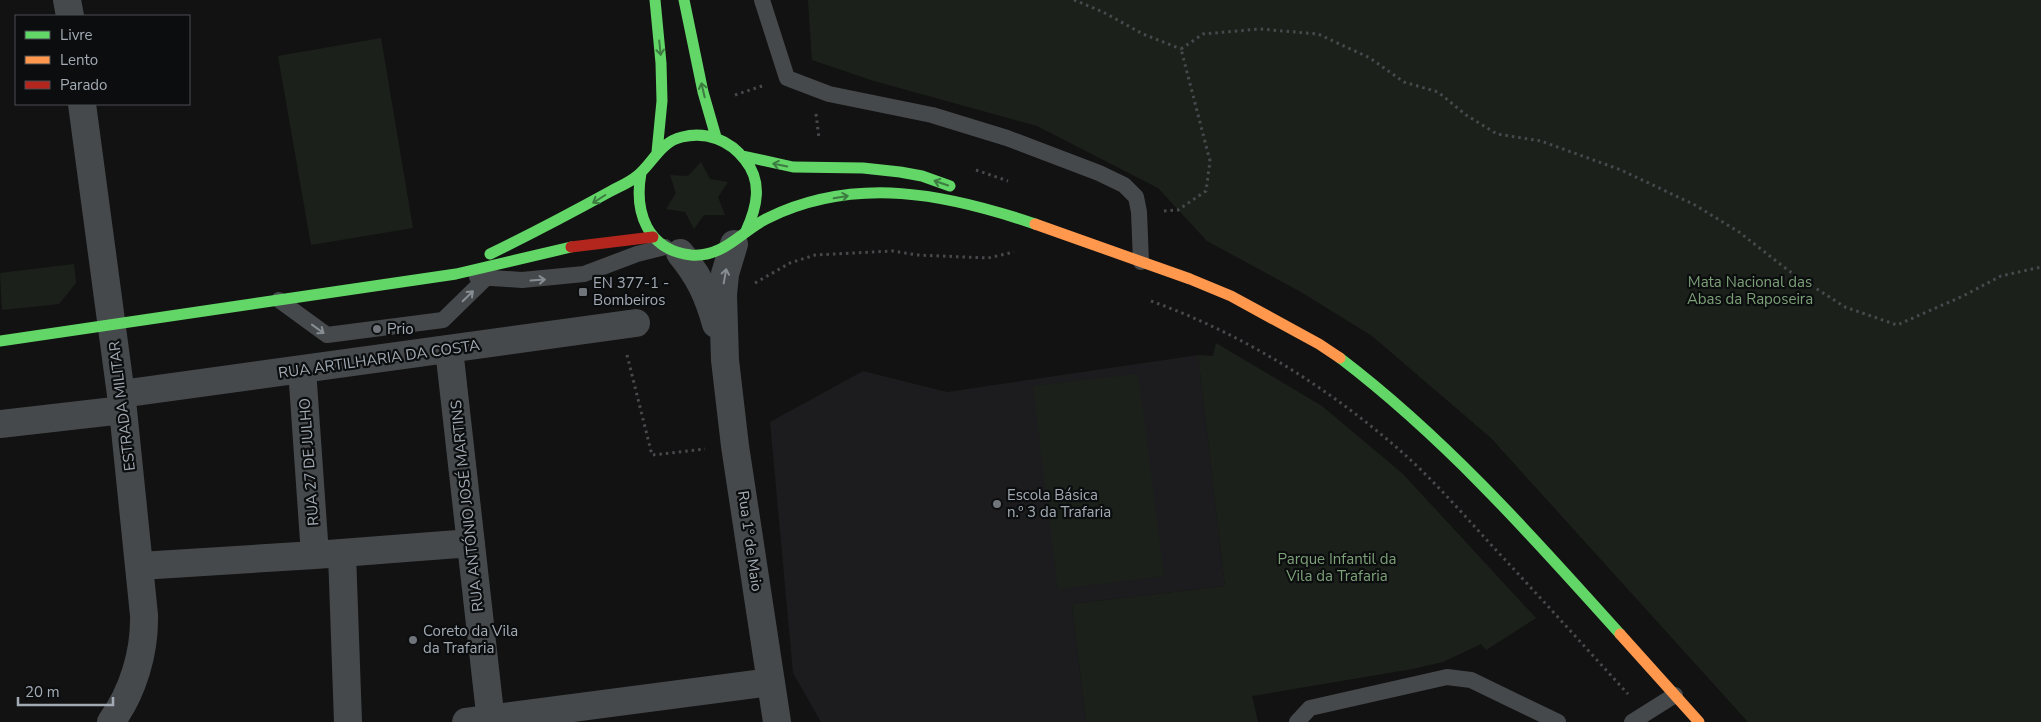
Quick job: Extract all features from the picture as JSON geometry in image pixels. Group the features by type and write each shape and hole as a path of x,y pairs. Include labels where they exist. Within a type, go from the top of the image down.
{"main road":[{"path":"655,0 662,92 657,152"},
{"path":"684,0 703,92 716,137"},
{"path":"437,276 466,266 569,216 640,173 660,147 674,140 689,136 716,137 732,146 752,168 757,185 758,200 754,216 740,237"},
{"path":"743,156 794,168 882,169 922,176 952,187 1033,224"},
{"path":"640,173 637,188 637,204 642,221 666,246"},
{"path":"0,341 484,269 576,246 666,246 694,256 716,253 766,218 800,206 853,194 929,195 961,201 1033,224 1232,296 1333,353 1418,420 1492,492 1699,722"}],"street":[{"path":"67,0 70,15"},
{"name":"ESTRADA MILITAR","path":"82,105 122,402 140,566 145,636 138,665 119,717"},
{"name":"Rua 1º de Maio","path":"740,237 725,274 723,295 725,360 735,446 776,722"},
{"name":"Rua 1º de Maio","path":"666,246 696,273 707,297 725,360"},
{"name":"RUA ARTILHARIA DA COSTA","path":"0,424 302,369 628,324"},
{"name":"RUA ANTÓNIO JOSÉ MARTINS","path":"449,349 470,543 482,721"},
{"name":"RUA 27 DE JULHO","path":"302,369 315,555"},
{"path":"140,566 470,543"},
{"path":"342,553 348,722"},
{"path":"482,721 620,712 770,682"}],"lane":[{"path":"762,0 787,78 829,94 932,115 1008,138 1099,173 1124,185 1136,197 1139,212 1141,262"},
{"path":"437,276 522,280 584,274 637,254 666,246"},
{"path":"279,300 327,335 443,320 487,277"},
{"path":"1298,722 1310,708 1446,677 1471,680 1558,722"},
{"path":"1632,722 1675,694"}],"path":[{"path":"1074,0 1103,12 1143,34 1181,49"},
{"path":"1181,49 1203,34 1260,29 1318,34 1370,58 1404,82 1438,92 1466,115 1497,134 1541,141 1621,170 1695,205 1739,232 1789,271 1845,307 1897,325 1964,296 2001,276 2041,267"},
{"path":"1139,212 1178,210 1206,191 1210,161 1181,49"},
{"path":"812,87 820,146"},
{"path":"1005,249 1023,255"},
{"path":"754,284 790,263 815,255 893,251 917,255 988,258 1014,252"},
{"path":"1149,300 1211,325 1294,371 1346,407 1395,446 1441,490 1646,713"},
{"path":"628,324 652,455 735,446"}],"shaded area":[{"name":"Escola Básica n.º 3 da Trafaria","path":"1198,355 1225,586 1072,604 1086,722 821,722 793,673 770,422 863,371 947,392"}],"green space":[{"name":"Mata Nacional das Abas da Raposeira","path":"808,0 2041,0 2041,722 1748,722 1491,438 1372,336 1301,292 1207,241 1158,188 1037,126 874,81 812,60"},
{"path":"381,38 413,228 311,245 278,56"},
{"path":"701,162 710,179 728,182 718,197 725,215 704,215 694,229 685,212 666,209 676,193 670,175 688,176"},
{"path":"74,264 76,283 59,304 2,310 0,273"},
{"name":"Parque Infantil da Vila da Trafaria","path":"1216,343 1322,406 1403,474 1536,618 1486,650 1481,644 1443,662 1252,696 1258,722 1086,722 1072,604 1225,586 1198,355 1213,356"},
{"path":"1138,374 1164,576 1058,589 1033,386"}],"traffic: fast":[{"path":"655,0 661,63 662,101 657,152"},
{"path":"684,0 703,92 716,137"},
{"path":"490,254 628,183 643,171 668,143 691,135 709,136 725,142 739,153 751,168 756,186 756,195 753,213 746,231"},
{"path":"743,156 793,167 863,168 900,172 922,176 950,186"},
{"path":"641,173 640,202 642,215 647,227 664,246 676,252 691,255 703,255 723,248 768,218 801,205 834,197 868,193 902,194 969,204 1035,224"},
{"path":"0,341 456,274 571,247"},
{"path":"1340,358 1416,421 1452,455 1554,561 1620,634"}],"traffic: slow":[{"path":"1035,224 1190,279 1231,296 1319,344 1340,358"},
{"path":"1620,634 1699,722"}],"traffic: jam":[{"path":"571,247 653,237"}],"place":[{"name":"EN 377-1 - Bombeiros","path":"583,292"},
{"name":"Prio","path":"377,329"},
{"name":"Escola Básica n.º 3 da Trafaria","path":"997,504"},
{"name":"Coreto da Vila da Trafaria","path":"413,640"}]}
